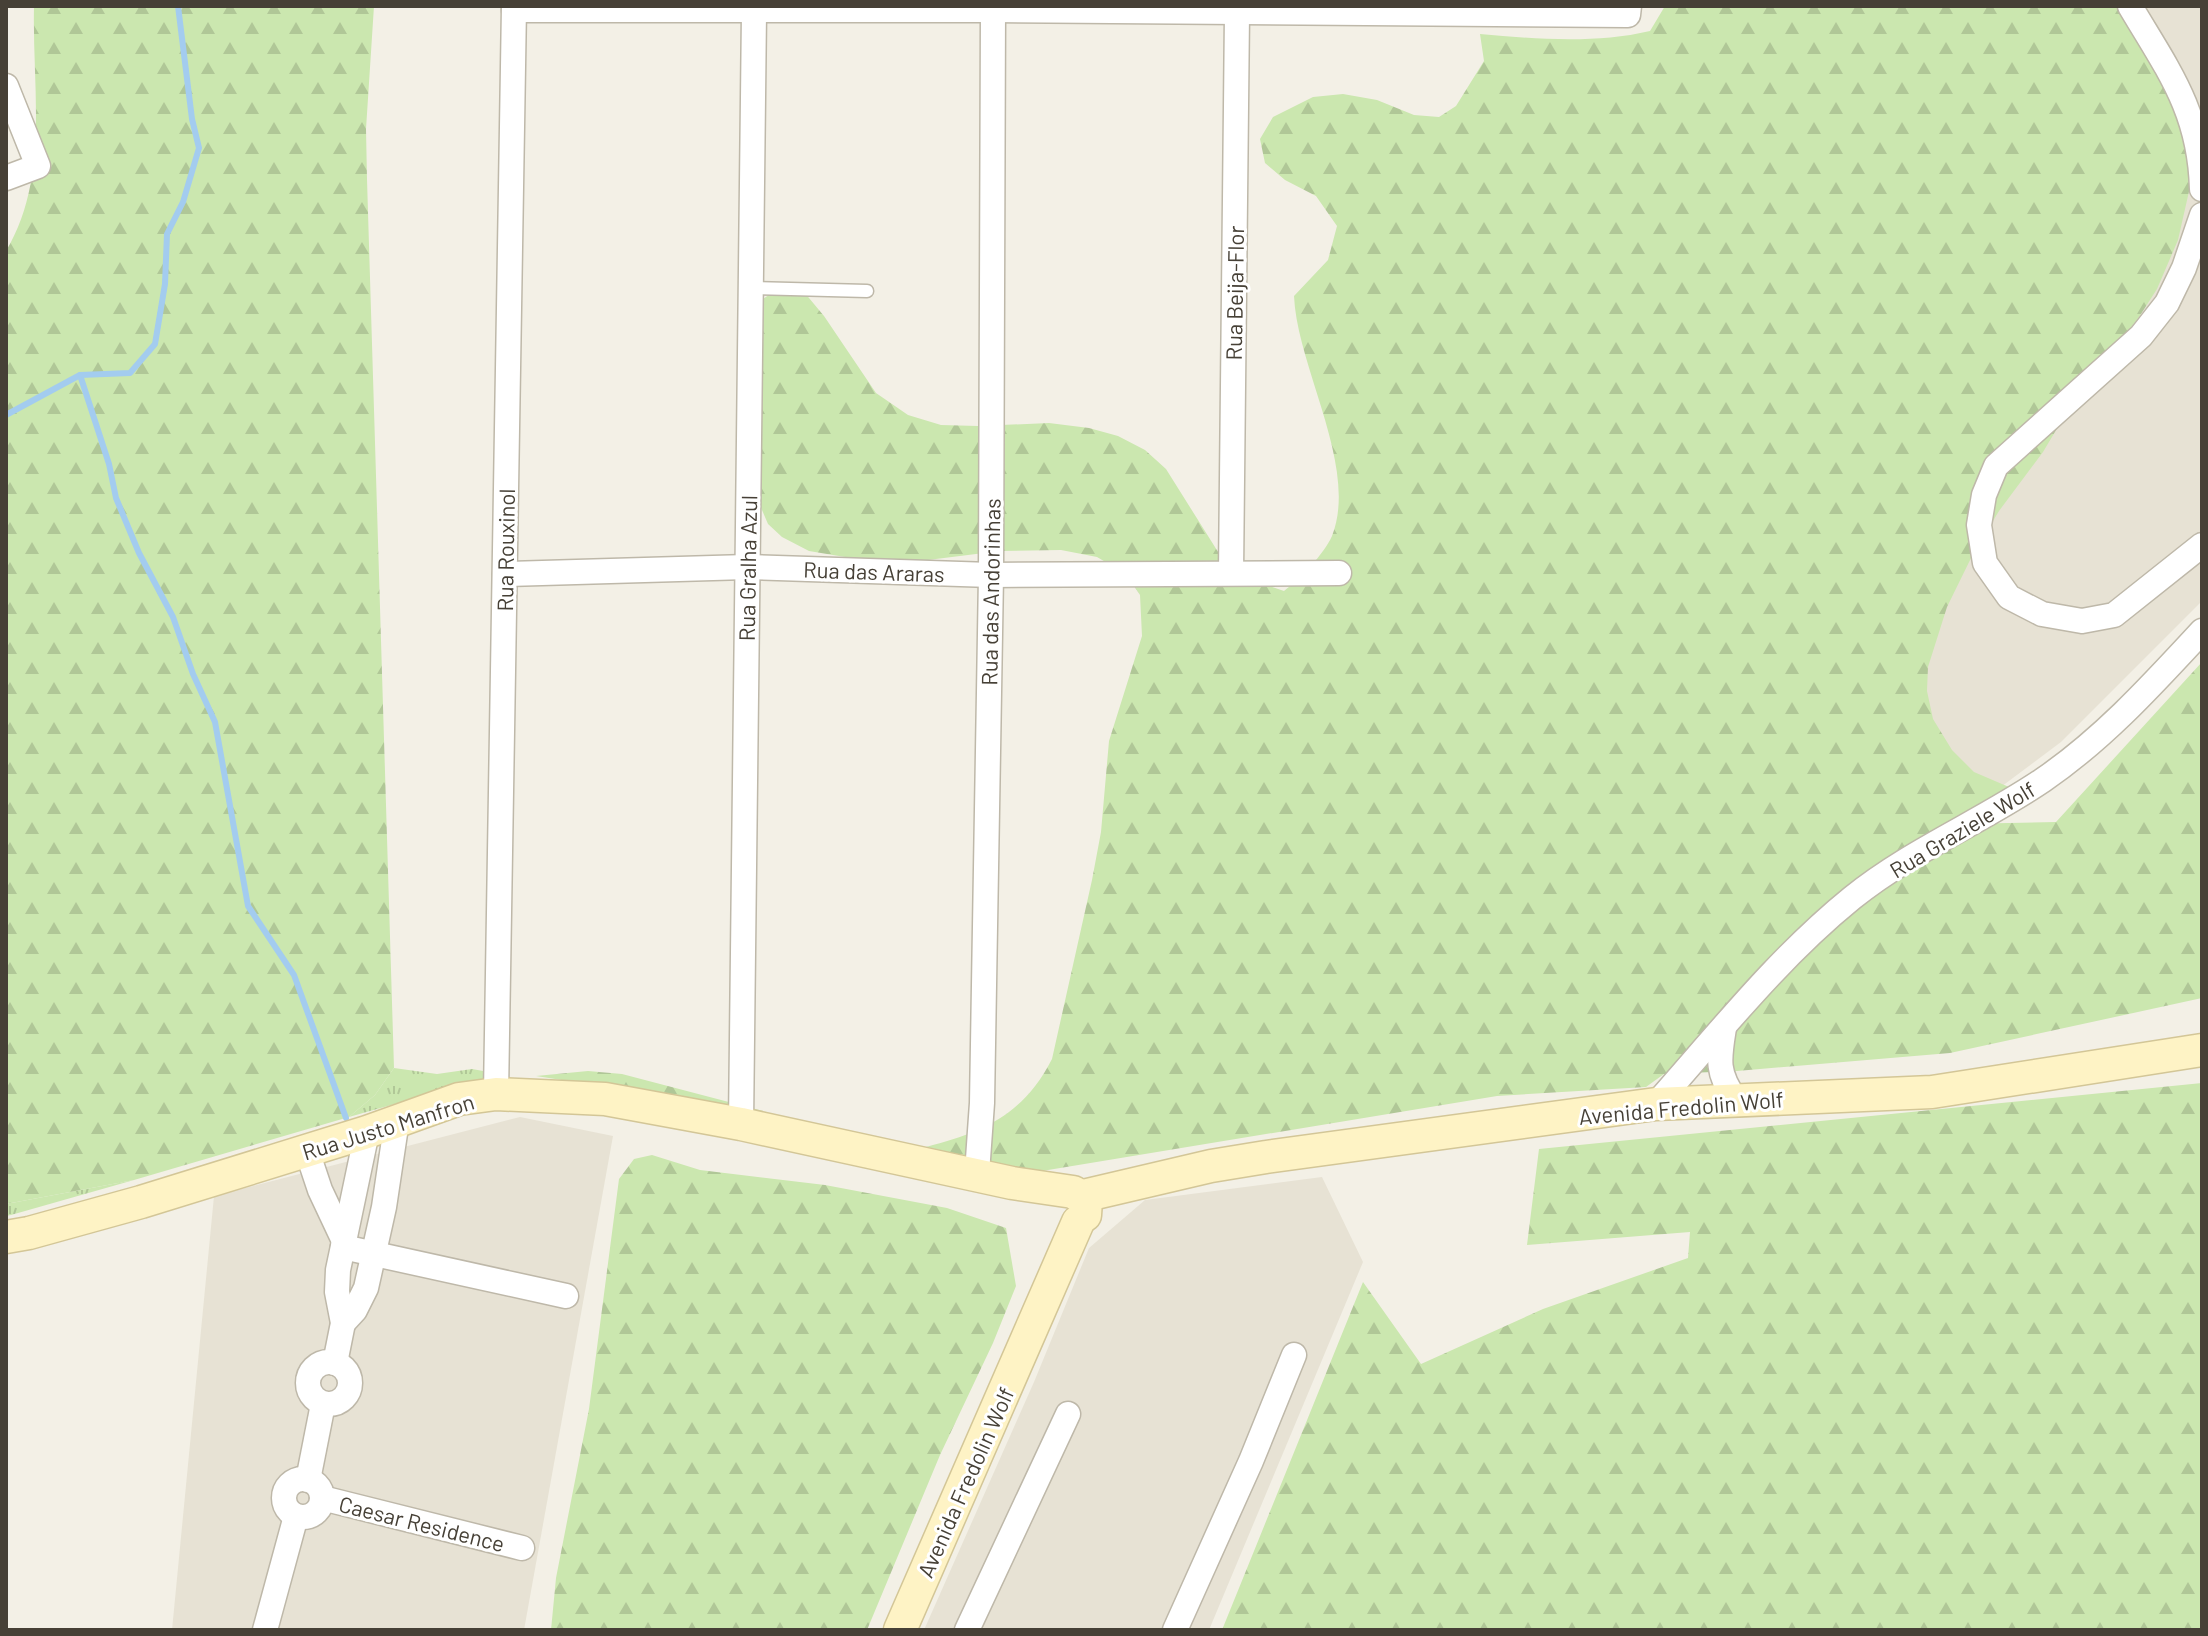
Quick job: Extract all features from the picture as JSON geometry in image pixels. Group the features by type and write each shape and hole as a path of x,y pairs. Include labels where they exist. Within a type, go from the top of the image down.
{"main road":[{"name":"Avenida Fredolin Wolf","path":"900,1630 1030,1333 1072,1209 1162,1179 1211,1166 1266,1157 1656,1104 1932,1092 2202,1050"},
{"name":"Rua Justo Manfron","path":"6,1237 141,1202 367,1132 459,1099 496,1094 605,1099 741,1124 977,1173 1012,1183 1072,1209"}],"street":[{"path":"2130,6 2194,100 2202,189"},
{"path":"514,8 754,12 1629,11"},
{"name":"Rua Rouxinol","path":"496,1094 514,8"},
{"name":"Rua das Andorinhas","path":"977,1173 983,1088 991,575 993,10"},
{"name":"Rua Gralha Azul","path":"741,1124 754,12"},
{"name":"Rua Beija-Flor","path":"1231,573 1237,13"},
{"path":"6,86 38,166 6,178"},
{"path":"2202,215 2184,268 2167,303 2141,336 1996,466 1984,495 1979,525 1985,563 2009,597 2042,614 2082,621 2114,615 2202,545"},
{"name":"Rua das Araras","path":"505,574 747,567 991,575 1339,573"},
{"name":"Rua Graziele Wolf","path":"1656,1104 1788,956 1854,897 1937,842 2041,781 2086,748 2156,681 2202,631"},
{"path":"1724,1028 1719,1064 1723,1082 1735,1099"},
{"path":"343,1323 361,1300 374,1254 397,1120"},
{"path":"315,1489 296,1480 285,1492 287,1508 296,1516 313,1514 318,1510 315,1489 323,1404 337,1403 349,1389 349,1375 335,1363 343,1323 337,1292 367,1132"},
{"path":"307,1151 344,1244 374,1254 566,1296"},
{"path":"1175,1630 1251,1461 1294,1355"},
{"path":"967,1630 1068,1414"},
{"name":"Caesar Residence","path":"315,1489 522,1548"},
{"path":"265,1630 296,1516"}],"lane":[{"path":"751,288 867,291"}],"shaded area":[{"path":"2041,6 2202,6 2202,601 2061,742 1978,804 1916,714"},
{"path":"520,1117 613,1136 524,1630 172,1630 214,1196"},
{"path":"1322,1177 1363,1262 1209,1630 924,1630 1034,1382 1089,1248 1145,1200"}],"green space":[{"path":"34,6 374,6 366,129 394,1068 375,1095 349,1117 134,1180 6,1204 6,251 20,223 34,163"},
{"path":"1665,6 2137,6 2184,132 2190,163 2190,187 2178,240 2157,289 2139,317 2071,405 2043,452 1999,511 1973,554 1947,607 1928,667 1927,691 1933,719 1952,750 1974,772 2016,790 1958,824 2056,822 2202,662 2202,998 1950,1053 1664,1074 1646,1087 1497,1096 1036,1172 926,1147 966,1135 1000,1118 1029,1094 1052,1059 1101,832 1109,741 1142,636 1140,595 1126,574 1097,557 1061,550 1000,551 920,561 869,561 809,551 782,537 768,524 759,503 753,324 763,299 783,285 804,292 876,393 908,415 941,425 1049,423 1089,428 1118,436 1145,450 1166,469 1225,563 1248,579 1284,591 1323,550 1332,536 1338,509 1338,480 1333,449 1305,354 1294,296 1328,260 1337,226 1316,196 1285,180 1265,163 1260,139 1273,117 1313,97 1343,94 1377,100 1414,115 1439,117 1456,106 1484,61 1480,34 1565,39 1629,35 1650,31"},
{"path":"394,1068 437,1074 472,1069 500,1074 349,1117 375,1095"},
{"path":"588,1071 622,1074 767,1112 536,1076"},
{"path":"2202,1083 2202,1630 1222,1630 1363,1282 1421,1364 1543,1309 1688,1258 1690,1232 1527,1245 1539,1149"},
{"path":"652,1155 700,1170 825,1185 947,1208 1006,1228 1016,1286 993,1343 940,1455 867,1630 551,1630 556,1578 589,1409 619,1179 634,1159"},
{"path":"134,1180 11,1215 6,1216 6,1204"}],"waterway":[{"path":"6,415 80,375 130,373 155,344 165,284 167,234 183,202 199,148 192,119 178,6"},
{"path":"80,375 109,464 116,498 139,553 173,617 193,674 215,722 248,906 294,975 346,1118"}]}
